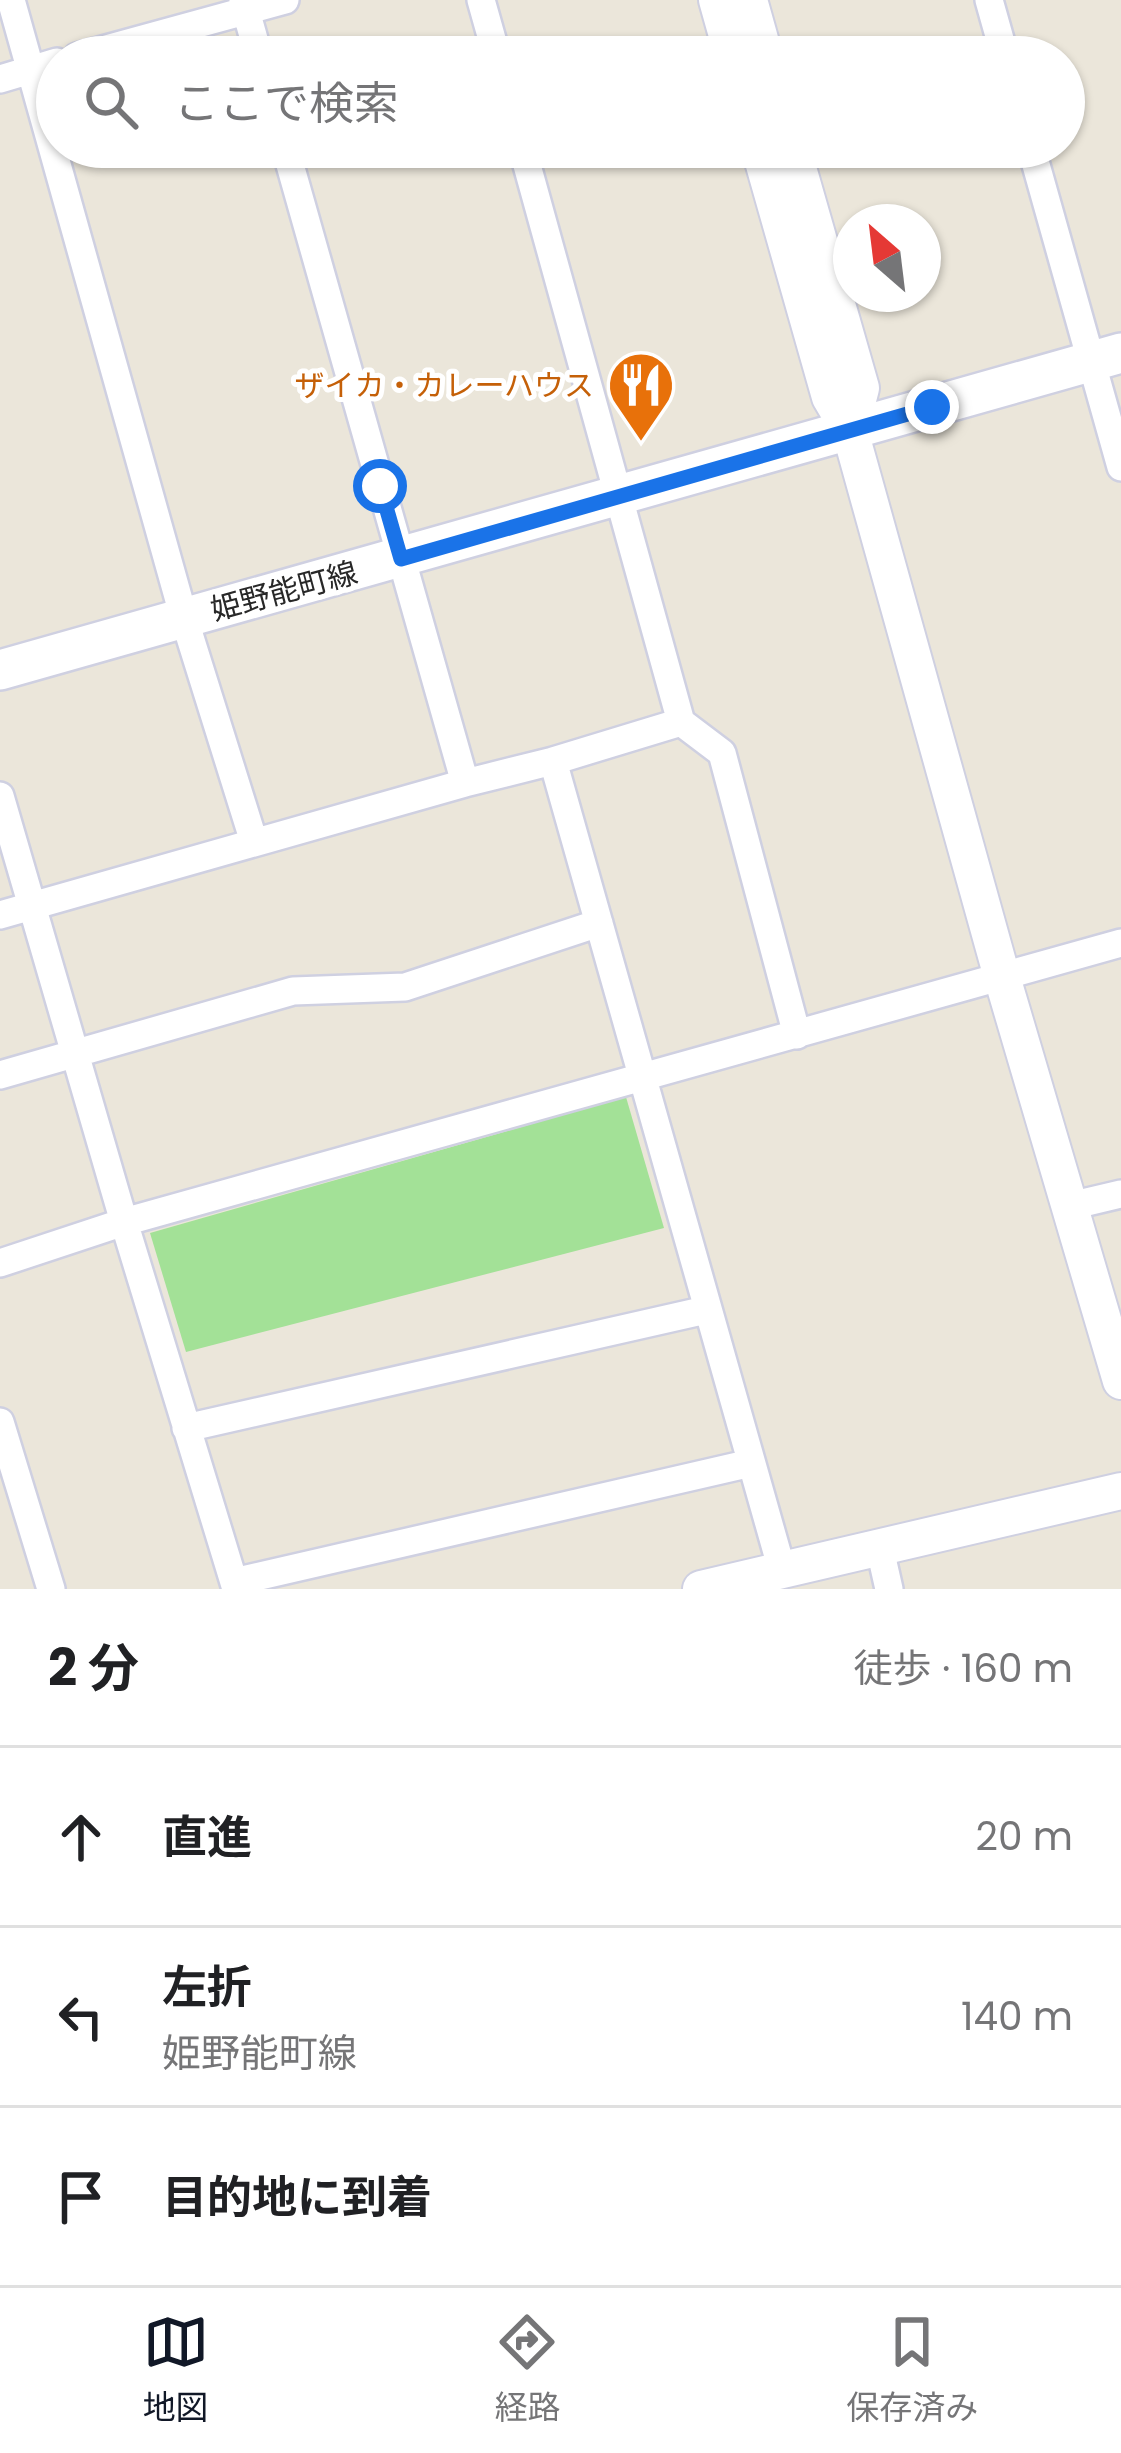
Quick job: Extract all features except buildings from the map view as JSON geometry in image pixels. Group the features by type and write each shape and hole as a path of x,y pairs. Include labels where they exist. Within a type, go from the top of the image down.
{"main road":[{"name":"姫野能町線","path":"0,670 1106,357"}],"street":[{"path":"11,0 36,50"},
{"path":"146,36 245,6 285,0"},
{"path":"481,0 491,36"},
{"path":"717,0 727,36"},
{"path":"749,0 760,36"},
{"path":"989,0 999,36"},
{"path":"245,6 253,36"},
{"path":"0,79 36,68"},
{"path":"70,168 184,618 254,842"},
{"path":"291,168 465,783"},
{"path":"529,168 681,722 722,753 796,1035"},
{"path":"765,168 830,397 850,431 1121,1381"},
{"path":"798,168 861,388 850,431"},
{"path":"1038,168 1106,357 1121,466"},
{"path":"0,915 681,722"},
{"path":"553,761 782,1570"},
{"path":"0,796 235,1586 751,1463"},
{"path":"0,1075 293,991 405,986 599,923"},
{"path":"0,1263 124,1222 1121,943"},
{"path":"1070,1206 1121,1194"},
{"path":"187,1428 706,1310"},
{"path":"3,1441 51,1589"},
{"path":"701,1589 1121,1491"},
{"path":"880,1549 890,1589"}],"green space":[{"path":"626,1097 664,1228 186,1352 150,1233"}],"place":[{"name":"ザイカ・カレーハウス","path":"641,444"}],"route":[{"path":"380,486 401,559 932,407"}]}
